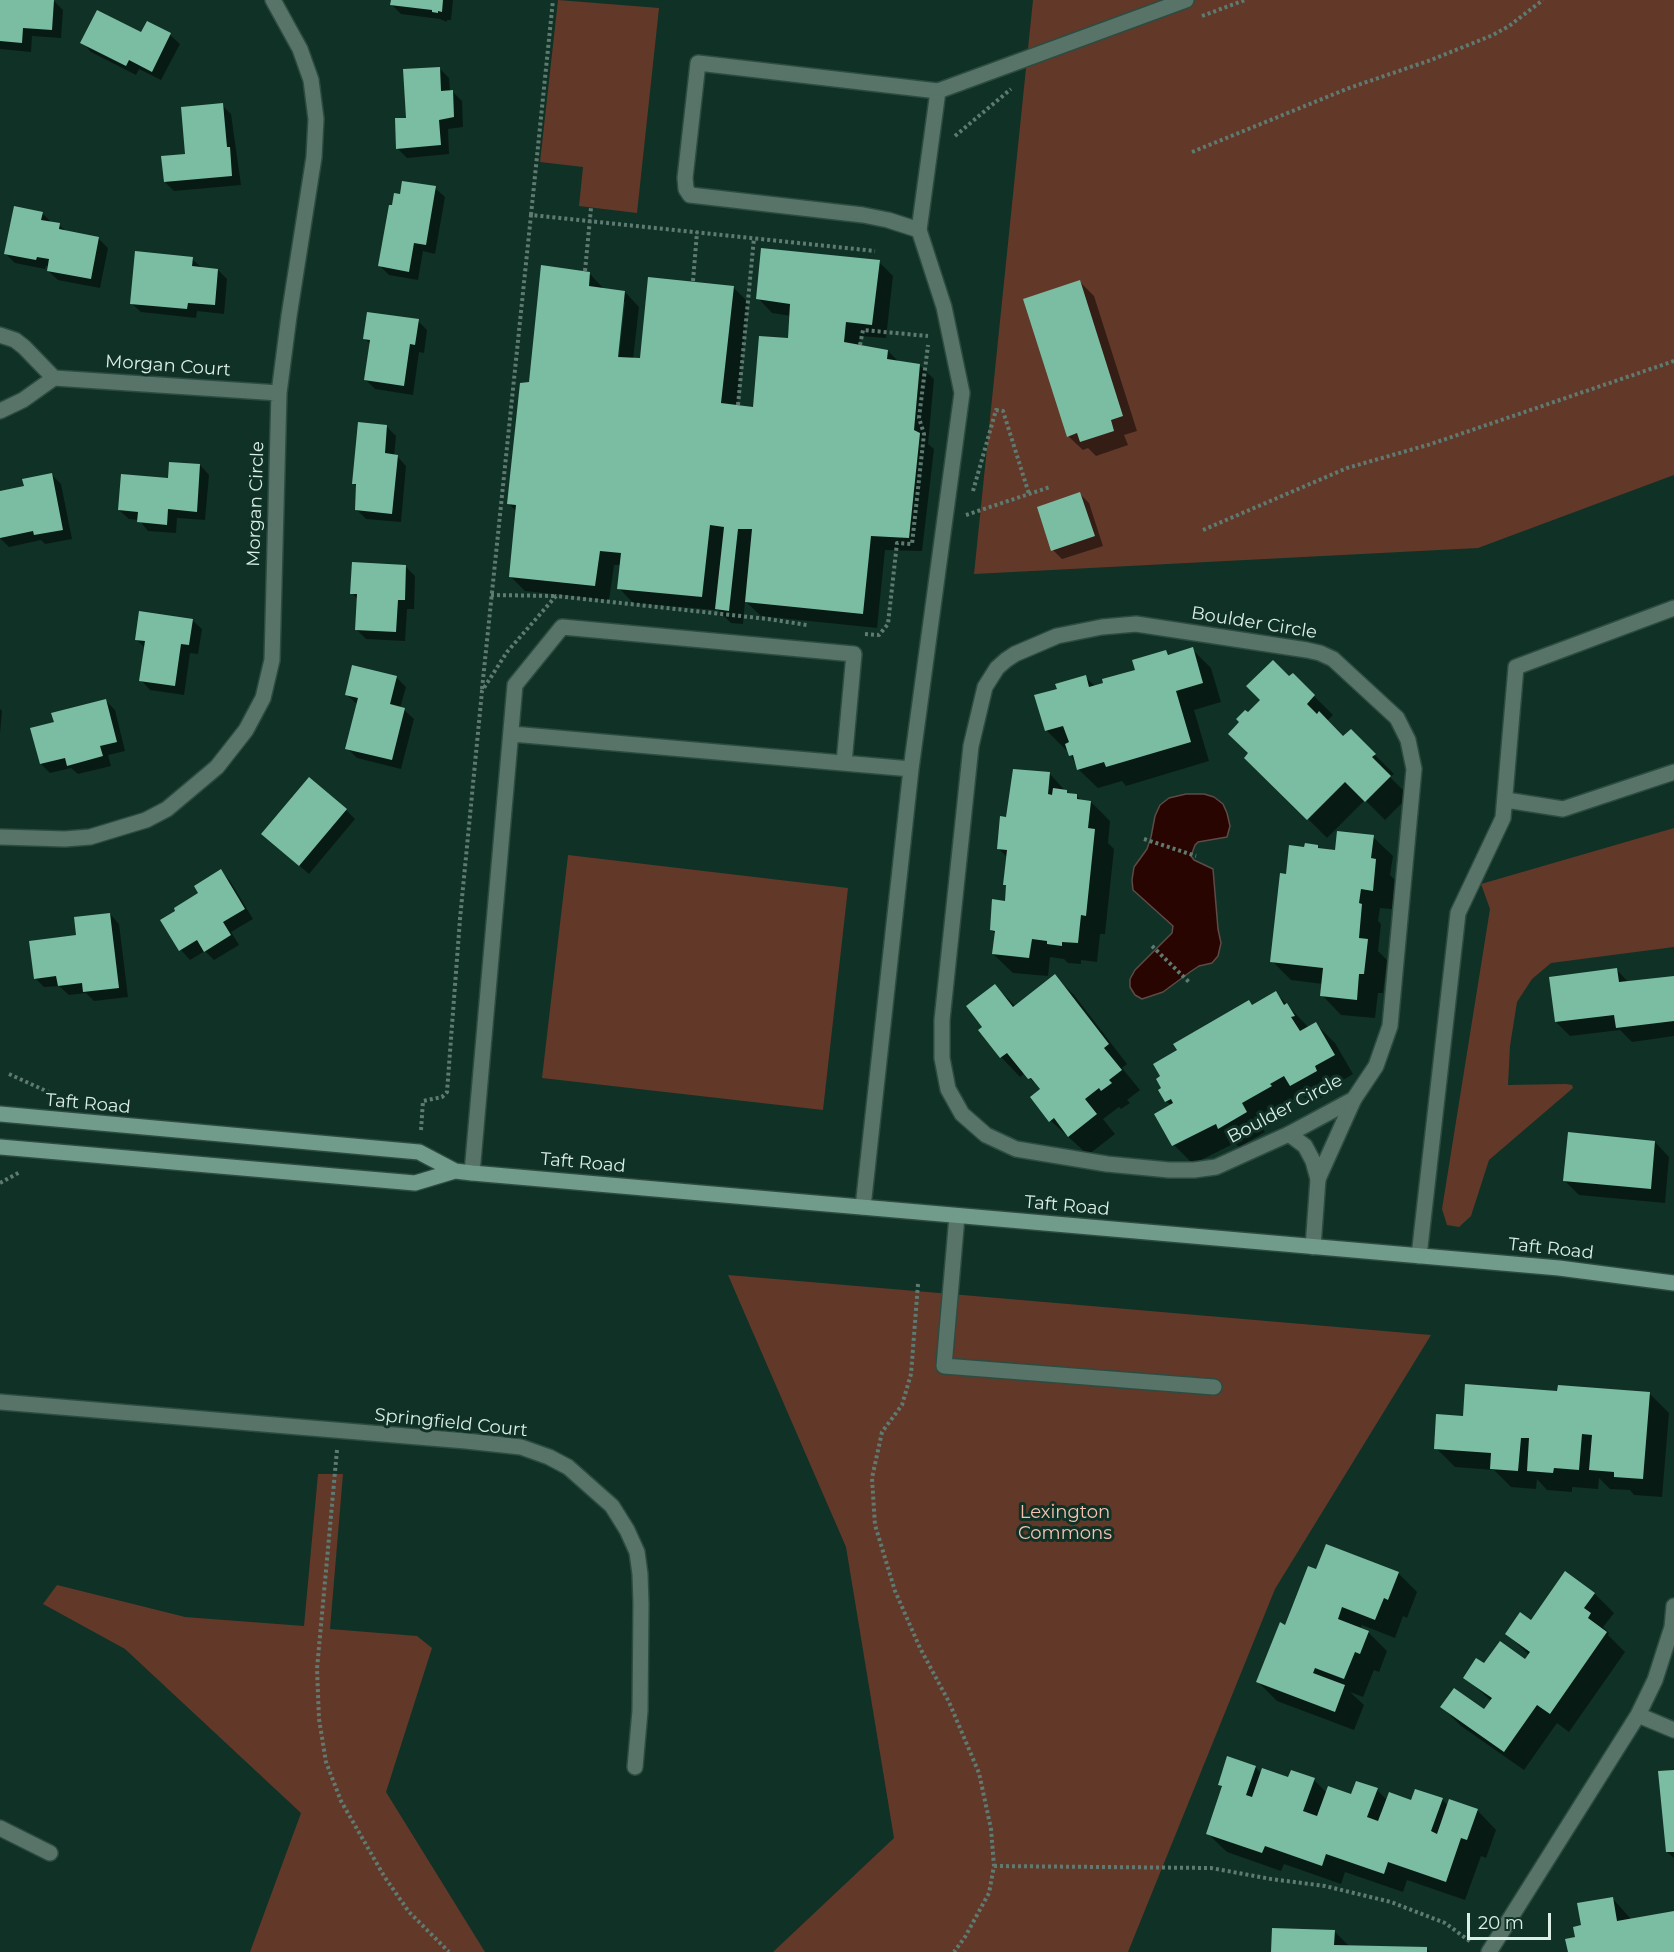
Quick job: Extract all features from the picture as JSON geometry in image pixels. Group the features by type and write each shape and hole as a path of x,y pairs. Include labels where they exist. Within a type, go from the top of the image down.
{"street":[{"name":"Morgan Circle","path":"0,837 64,839 90,837 146,820 168,809 217,767 246,730 263,698 272,660 279,393 314,157 316,119 311,81 300,49 273,0"},
{"path":"919,230 863,215 690,195 686,189 685,178 698,63 938,91 1186,0"},
{"path":"863,1207 911,769 962,393 944,307 919,230 938,91"},
{"path":"0,335 15,340 24,347 54,378 23,400 0,411"},
{"name":"Morgan Court","path":"54,378 279,393"},
{"path":"1419,1256 1458,913 1503,818 1516,667 1674,608"},
{"name":"Boulder Circle","path":"1136,624 1320,653 1333,658 1397,718 1408,740 1414,769 1390,1026 1376,1066 1354,1099 1289,1134 1216,1167 1194,1170 1107,1164 1016,1149 986,1135 962,1114 948,1089 942,1058 942,1020 971,746 978,712 990,676 997,668 1015,654 1057,636 1102,627 1136,624"},
{"path":"472,1173 515,685 562,627 854,654 844,763"},
{"path":"512,734 911,769"},
{"path":"1506,800 1563,809 1674,772"},
{"path":"1318,1179 1354,1099"},
{"name":"Taft Road","path":"0,1114 419,1152 455,1172"},
{"path":"1289,1134 1305,1146 1313,1161 1318,1179 1313,1247"},
{"name":"Taft Road","path":"0,1147 415,1183 455,1172 472,1173 1558,1268 1674,1283"},
{"path":"957,1216 944,1366 1214,1388"},
{"name":"Springfield Court","path":"0,1402 466,1441 521,1448 549,1457 568,1467 612,1506 637,1552 640,1574 640,1711 635,1767"},
{"path":"1482,1949 1638,1715 1655,1680 1672,1627 1674,1606"},
{"path":"1638,1715 1674,1730"},
{"path":"0,1828 50,1853"}],"path":[{"path":"420,1136 423,1101 442,1097 447,1092 460,919 491,595 552,0"},
{"path":"1192,152 1339,92 1431,60 1493,35 1544,0"},
{"path":"954,137 1016,84"},
{"path":"585,271 591,208"},
{"path":"531,216 875,251"},
{"path":"693,281 697,232"},
{"path":"738,405 754,238"},
{"path":"860,345 863,330 929,336 919,418 924,434 912,544 897,543 888,624 879,635 864,634"},
{"path":"1203,530 1347,468 1431,444 1674,361"},
{"path":"972,494 996,410 1003,411 1029,494"},
{"path":"969,505 966,515 1050,487"},
{"path":"491,595 556,596 768,619 811,626"},
{"path":"482,691 507,652 556,596"},
{"path":"1144,839 1196,856"},
{"path":"1152,946 1189,982"},
{"path":"918,1284 911,1374 902,1405 882,1432 872,1478 875,1525 895,1591 920,1648 949,1702 979,1773 991,1829 994,1866 989,1893 965,1937 954,1952"},
{"path":"338,1430 317,1670 319,1719 326,1762 341,1801 384,1876 409,1912 449,1952"},
{"path":"994,1866 1211,1868 1325,1886 1391,1902 1445,1923 1482,1949"}],"green space":[{"path":"558,0 659,8 637,213 579,206 583,167 540,162"},
{"path":"1033,0 1674,0 1674,475 1478,548 974,574"},
{"path":"1674,828 1674,947 1551,963 1532,979 1517,1002 1510,1046 1508,1085 1566,1084 1572,1085 1573,1088 1489,1160 1471,1216 1459,1227 1447,1225 1442,1209 1490,909 1481,884"},
{"path":"568,855 848,888 823,1110 542,1078"},
{"name":"Lexington Commons","path":"728,1275 1431,1335 1275,1589 1128,1952 773,1952 894,1838 846,1547"},
{"path":"318,1474 343,1474 330,1629 417,1636 432,1648 386,1792 485,1952 250,1952 301,1813 125,1649 43,1604 57,1585 185,1617 304,1626"}],"shaded area":[{"path":"1186,794 1204,794 1214,797 1223,804 1227,813 1230,826 1227,837 1198,842 1191,856 1194,860 1213,869 1221,943 1218,956 1212,963 1199,966 1163,992 1142,999 1135,995 1130,987 1130,979 1135,970 1172,933 1173,926 1133,890 1134,867 1147,849 1160,805 1169,798"}],"building":[{"path":"0,0 54,0 52,30 23,28 22,43 0,41"},
{"path":"391,0 443,0 442,12 390,5"},
{"path":"97,10 141,32 147,21 171,33 152,72 129,60 126,66 80,43"},
{"path":"440,67 441,91 453,90 454,117 439,120 441,145 396,149 395,118 406,118 403,69"},
{"path":"223,103 232,176 164,182 161,156 185,154 181,107"},
{"path":"402,181 436,186 426,245 414,243 409,272 378,266 389,205 392,205 394,193 400,194"},
{"path":"14,206 43,212 41,220 60,223 59,229 99,237 91,279 47,271 49,259 37,257 36,260 4,254"},
{"path":"761,248 880,260 872,325 846,322 844,342 888,350 887,359 920,364 914,430 920,433 909,538 871,536 863,614 745,602 752,529 738,529 729,611 715,609 724,527 710,525 702,597 617,589 621,553 600,551 595,586 509,577 516,505 507,504 520,383 529,382 541,265 590,272 589,286 625,291 618,357 640,358 648,277 734,286 721,403 753,407 759,336 788,338 790,304 756,299"},
{"path":"135,251 193,257 192,266 218,269 215,305 188,303 187,309 130,304"},
{"path":"1080,280 1123,416 1111,420 1114,431 1080,442 1077,433 1067,437 1023,299"},
{"path":"367,312 419,319 415,345 410,344 404,386 364,380 370,340 363,339"},
{"path":"358,422 387,425 385,453 398,455 392,514 355,510 356,484 352,484"},
{"path":"169,462 200,464 197,512 168,509 167,525 137,522 138,512 118,510 121,474 168,478"},
{"path":"52,473 63,530 34,535 33,531 0,538 0,491 24,486 22,479"},
{"path":"1080,492 1095,536 1051,551 1037,507"},
{"path":"352,562 406,565 405,600 398,600 396,632 355,630 357,594 350,594"},
{"path":"139,611 193,619 189,645 181,644 175,686 139,681 145,641 135,640"},
{"path":"1193,647 1203,683 1176,691 1191,742 1106,767 1104,762 1077,770 1073,755 1069,756 1065,744 1069,742 1063,726 1045,731 1034,695 1057,689 1055,684 1086,675 1089,687 1103,683 1102,679 1135,670 1132,660 1166,650 1168,655"},
{"path":"1273,660 1289,676 1293,673 1315,695 1307,704 1317,714 1319,711 1343,736 1351,729 1376,754 1372,757 1391,776 1365,802 1345,782 1307,820 1244,758 1248,753 1228,734 1239,722 1236,719 1245,710 1248,712 1260,700 1246,686"},
{"path":"352,665 397,676 390,704 405,708 392,760 345,749 358,698 345,695"},
{"path":"106,699 117,742 100,746 103,756 67,766 65,758 40,764 30,728 54,722 51,713"},
{"path":"1013,769 1050,772 1048,794 1052,795 1053,788 1067,790 1067,793 1077,794 1077,799 1091,801 1088,828 1095,829 1086,916 1081,915 1078,943 1062,942 1062,946 1032,939 1029,958 992,954 995,931 990,930 992,899 1005,901 1006,885 1003,885 1007,850 997,849 1000,816 1006,817"},
{"path":"309,777 347,809 299,866 261,834"},
{"path":"1337,831 1374,835 1371,858 1376,859 1373,891 1361,889 1359,903 1362,904 1359,938 1368,939 1364,974 1359,974 1357,1000 1320,996 1323,968 1270,962 1280,873 1286,874 1289,845 1304,847 1305,843 1318,845 1318,848 1335,850"},
{"path":"221,869 245,909 223,922 231,935 204,952 197,940 179,951 160,920 198,893 194,886"},
{"path":"110,913 119,988 83,992 82,983 58,986 56,976 34,979 29,941 76,935 74,917"},
{"path":"1617,968 1619,982 1674,976 1674,1021 1616,1028 1614,1015 1555,1022 1549,977"},
{"path":"1055,974 1109,1044 1104,1048 1122,1070 1109,1080 1112,1083 1101,1091 1099,1088 1085,1099 1097,1114 1068,1137 1054,1118 1049,1122 1030,1097 1040,1089 1031,1078 1028,1079 1007,1053 1000,1058 978,1030 982,1027 966,1006 995,984 1013,1007"},
{"path":"1276,991 1284,1005 1287,1003 1295,1016 1291,1017 1300,1031 1316,1022 1335,1055 1315,1066 1317,1071 1290,1086 1284,1076 1270,1084 1272,1086 1242,1103 1247,1112 1218,1129 1216,1124 1172,1146 1154,1114 1173,1103 1171,1099 1165,1102 1158,1090 1161,1088 1156,1079 1160,1076 1153,1064 1177,1050 1173,1044 1249,1000 1252,1005"},
{"path":"1568,1132 1655,1141 1651,1189 1563,1181"},
{"path":"1465,1384 1557,1391 1558,1385 1650,1392 1643,1479 1614,1477 1614,1472 1589,1470 1592,1435 1582,1434 1579,1470 1554,1468 1553,1473 1527,1471 1529,1438 1521,1438 1518,1471 1490,1469 1491,1453 1434,1449 1436,1414 1463,1416"},
{"path":"1326,1544 1399,1572 1388,1600 1384,1598 1375,1620 1342,1607 1338,1619 1369,1631 1360,1654 1355,1652 1344,1679 1315,1668 1313,1673 1345,1685 1335,1712 1256,1682 1280,1622 1285,1625 1308,1566 1316,1569"},
{"path":"1565,1571 1595,1593 1584,1608 1591,1613 1588,1618 1607,1632 1550,1714 1537,1705 1504,1752 1440,1707 1454,1688 1484,1709 1492,1698 1463,1678 1476,1658 1484,1663 1500,1641 1525,1659 1530,1652 1505,1634 1520,1612 1531,1620"},
{"path":"1227,1756 1256,1766 1246,1795 1252,1797 1262,1768 1288,1777 1291,1770 1315,1778 1303,1811 1317,1816 1328,1786 1351,1794 1356,1781 1378,1788 1367,1817 1378,1821 1389,1792 1411,1800 1415,1789 1443,1798 1431,1831 1437,1834 1449,1799 1478,1809 1467,1840 1461,1838 1446,1882 1388,1862 1384,1874 1326,1854 1322,1866 1265,1846 1262,1853 1206,1834 1222,1786 1218,1785"},
{"path":"1674,1770 1674,1852 1666,1852 1658,1771"},
{"path":"1613,1897 1617,1921 1674,1911 1674,1952 1568,1952 1565,1939 1575,1937 1573,1927 1581,1925 1577,1903"},
{"path":"1272,1928 1335,1930 1334,1945 1427,1947 1427,1952 1271,1952"}]}
